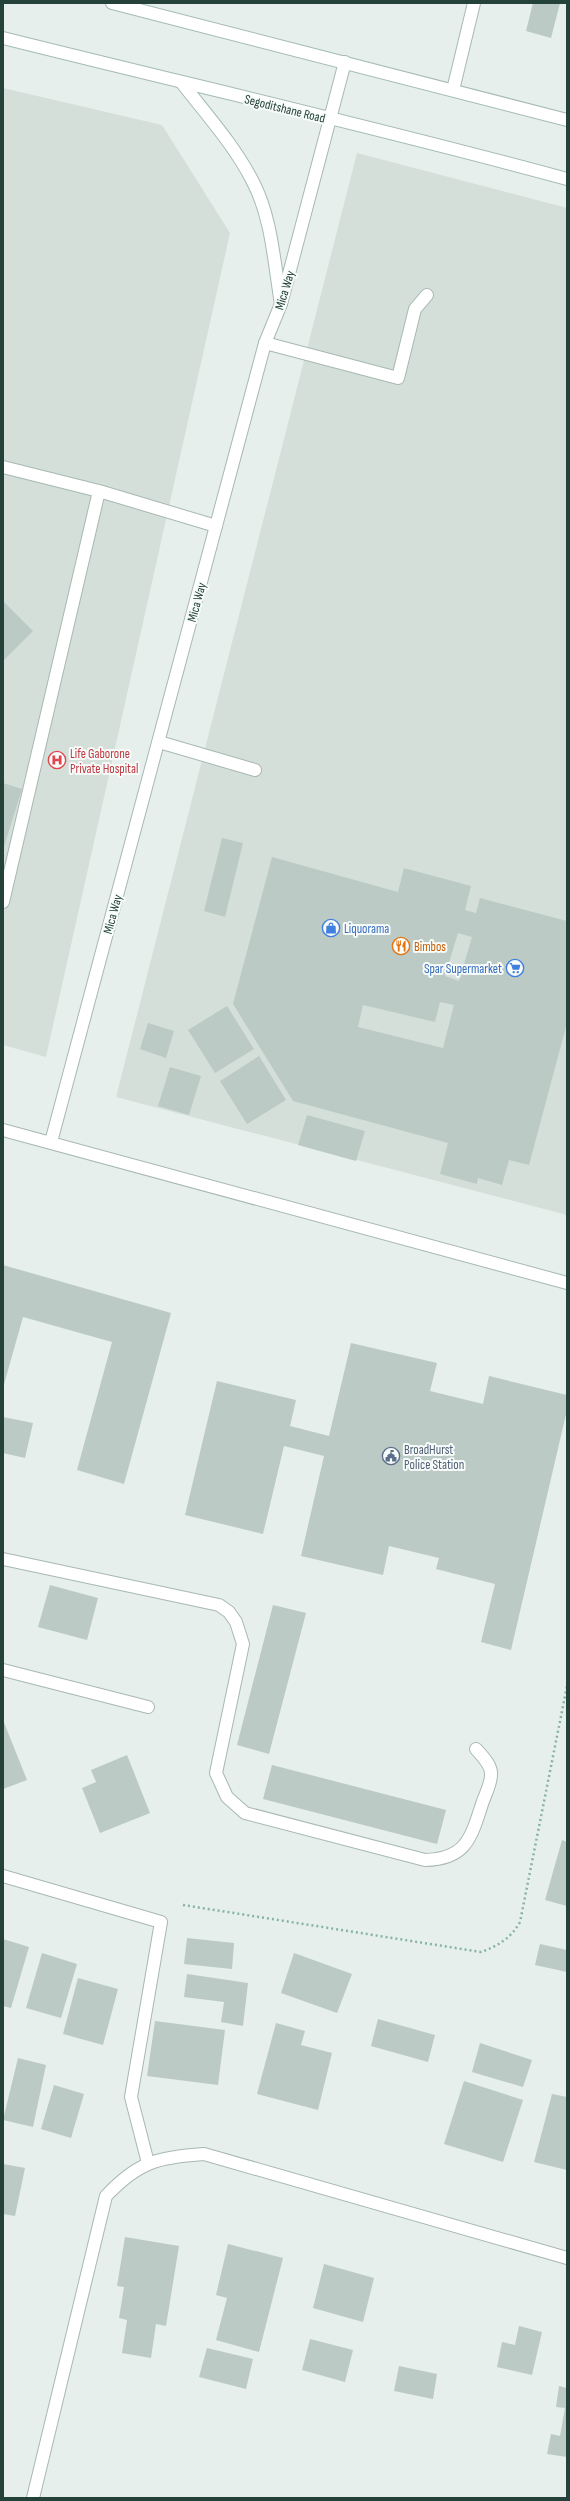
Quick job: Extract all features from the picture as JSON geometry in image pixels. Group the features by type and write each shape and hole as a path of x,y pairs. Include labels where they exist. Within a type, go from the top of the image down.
{"street":[{"path":"112,3 567,120"},
{"path":"453,90 474,3"},
{"name":"Segoditshane Road","path":"3,38 331,120 431,142 567,179"},
{"name":"Mica Way","path":"50,1142 159,742 265,343 281,304 331,120 345,62"},
{"path":"182,83 226,140 252,180 269,228 281,304"},
{"path":"265,343 398,378 415,309 427,295"},
{"path":"3,467 99,491 216,526"},
{"path":"3,902 99,491"},
{"path":"159,742 255,770"},
{"path":"3,1130 567,1283"},
{"path":"3,1559 219,1605 229,1612 238,1627 243,1644 216,1773 227,1797 245,1814 425,1860 443,1860 466,1844 473,1834 492,1774 486,1760 476,1750"},
{"path":"3,1670 148,1707"},
{"path":"3,1876 161,1922 131,2097 148,2163"},
{"path":"32,2498 106,2196 125,2176 148,2163 170,2156 204,2154 567,2258"}],"shaded area":[{"name":"Life Gaborone Private Hospital","path":"3,88 162,125 230,233 46,1057 3,1045"},
{"path":"357,153 567,208 567,1215 116,1097"}],"building":[{"path":"533,3 560,3 551,38 526,31"},
{"path":"3,601 33,631 3,661"},
{"path":"3,783 22,789 3,850"},
{"path":"222,838 243,843 225,917 204,911"},
{"path":"272,857 398,892 404,868 471,886 465,910 476,913 480,898 567,921 567,1023 529,1165 509,1160 502,1185 478,1178 477,1184 440,1174 448,1143 293,1101 233,1004","holes":["458,933 472,937 459,981 445,976","440,1002 454,1005 443,1048 358,1027 363,1005 435,1022"]},
{"path":"227,1006 254,1049 215,1073 188,1030"},
{"path":"148,1023 174,1031 166,1058 140,1049"},
{"path":"259,1056 286,1100 247,1124 220,1081"},
{"path":"170,1067 201,1076 189,1115 158,1106"},
{"path":"307,1115 365,1131 356,1161 298,1145"},
{"path":"3,1265 171,1313 124,1484 77,1470 112,1342 23,1317 3,1388"},
{"path":"351,1343 437,1363 430,1391 483,1404 489,1376 567,1395 567,1410 511,1650 481,1642 495,1584 436,1569 439,1558 389,1546 383,1575 301,1556 324,1456 284,1446 263,1534 185,1515 217,1381 296,1400 290,1426 329,1436"},
{"path":"3,1417 33,1423 25,1458 3,1453"},
{"path":"50,1585 98,1598 87,1640 38,1627"},
{"path":"273,1605 306,1613 269,1754 237,1745"},
{"path":"3,1720 27,1780 3,1789"},
{"path":"127,1755 150,1813 100,1833 82,1788 96,1782 91,1770"},
{"path":"272,1765 446,1810 437,1844 263,1799"},
{"path":"562,1840 567,1842 567,1906 545,1900"},
{"path":"187,1938 234,1943 232,1969 184,1964"},
{"path":"3,1939 29,1947 11,2008 3,2006"},
{"path":"540,1944 567,1950 567,1972 535,1965"},
{"path":"42,1953 77,1964 61,2018 26,2008"},
{"path":"294,1953 352,1974 337,2013 281,1993"},
{"path":"187,1974 248,1983 243,2026 221,2022 224,2002 184,1997"},
{"path":"78,1978 118,1989 103,2045 63,2034"},
{"path":"378,2019 435,2035 428,2062 371,2046"},
{"path":"155,2021 225,2030 218,2085 147,2076"},
{"path":"276,2023 305,2031 301,2045 332,2053 318,2110 257,2094"},
{"path":"480,2043 532,2060 523,2087 472,2072"},
{"path":"18,2058 46,2065 33,2127 3,2120"},
{"path":"464,2081 523,2100 503,2162 444,2144"},
{"path":"54,2085 84,2094 71,2138 41,2129"},
{"path":"552,2094 567,2097 567,2170 534,2162"},
{"path":"3,2164 25,2168 15,2216 3,2214"},
{"path":"125,2237 179,2246 166,2326 156,2324 151,2358 122,2353 127,2320 119,2318 124,2287 117,2286"},
{"path":"228,2244 283,2258 259,2352 216,2340 227,2298 216,2295"},
{"path":"324,2264 374,2278 363,2322 313,2308"},
{"path":"519,2326 542,2332 532,2375 497,2367 502,2342 515,2345"},
{"path":"310,2339 353,2350 345,2382 302,2370"},
{"path":"207,2348 253,2359 246,2389 199,2377"},
{"path":"399,2366 437,2374 433,2399 394,2391"},
{"path":"559,2386 567,2388 567,2457 547,2454 551,2434 560,2436 565,2408 556,2407"}],"place":[{"name":"Life Gaborone Private Hospital","path":"57,760"},
{"name":"Liquorama","path":"331,928"},
{"name":"Bimbos","path":"401,946"},
{"name":"Spar Supermarket","path":"515,968"},
{"name":"BroadHurst Police Station","path":"391,1456"}]}
